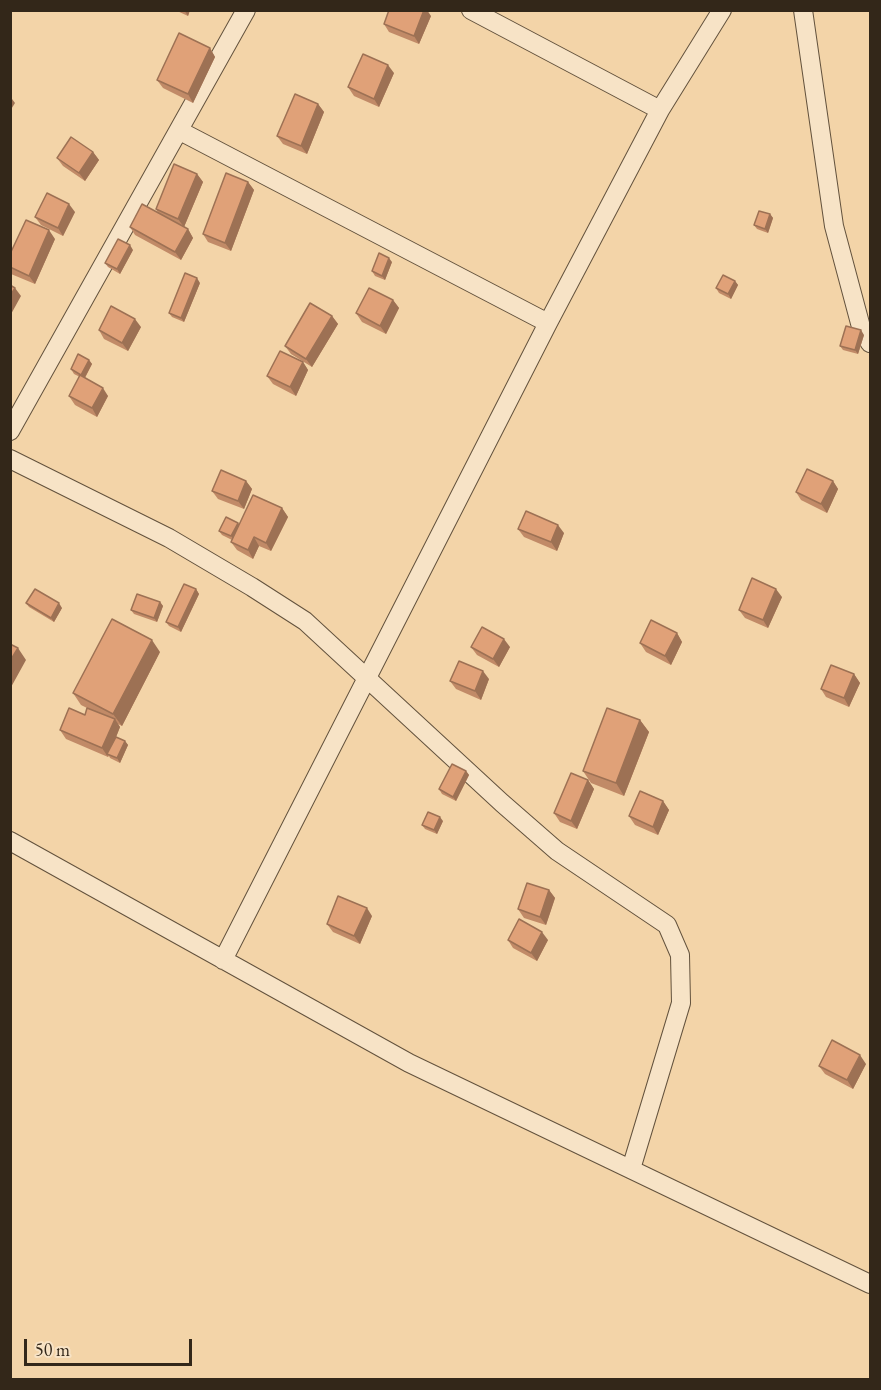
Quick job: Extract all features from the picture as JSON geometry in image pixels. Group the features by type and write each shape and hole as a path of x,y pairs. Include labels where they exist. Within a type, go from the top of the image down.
{"street":[{"path":"10,430 246,10"},
{"path":"471,10 660,110"},
{"path":"223,960 548,323 660,110 722,10"},
{"path":"802,10 834,226 861,327 870,343"},
{"path":"180,131 548,323"},
{"path":"10,459 169,538 305,621 502,803 558,851 667,925 680,955 681,1003 631,1169"},
{"path":"10,842 409,1063 870,1284"}],"building":[{"path":"389,10 424,10 414,36 384,24"},
{"path":"179,33 210,48 188,94 157,80"},
{"path":"363,54 388,65 374,99 348,87"},
{"path":"295,94 318,104 301,146 277,136"},
{"path":"71,137 93,152 79,173 57,158"},
{"path":"174,164 197,174 178,219 156,209"},
{"path":"226,173 248,182 225,243 203,234"},
{"path":"47,193 69,204 58,228 35,217"},
{"path":"142,204 188,229 175,252 130,227"},
{"path":"759,211 770,214 765,229 754,225"},
{"path":"26,220 49,230 29,276 10,267 10,254"},
{"path":"118,239 130,245 117,269 105,263"},
{"path":"379,253 389,258 382,276 372,271"},
{"path":"185,273 197,278 181,318 169,313"},
{"path":"723,275 735,281 728,294 716,288"},
{"path":"10,285 15,288 10,296"},
{"path":"369,288 393,300 380,326 356,313"},
{"path":"310,303 332,316 306,359 285,346"},
{"path":"111,306 135,319 122,343 99,330"},
{"path":"846,326 861,330 855,350 840,346"},
{"path":"280,351 303,362 290,387 267,376"},
{"path":"78,354 89,360 81,375 71,369"},
{"path":"80,375 103,388 92,408 69,396"},
{"path":"807,469 833,481 821,504 796,492"},
{"path":"221,470 246,481 238,501 212,491"},
{"path":"253,495 282,508 266,543 254,537 248,550 231,542"},
{"path":"526,511 558,525 551,542 518,529"},
{"path":"226,517 238,523 231,536 219,531"},
{"path":"752,578 776,589 763,620 739,610"},
{"path":"184,584 196,589 178,627 166,622"},
{"path":"35,589 59,603 51,618 26,603"},
{"path":"137,594 160,602 154,618 131,610"},
{"path":"112,619 152,640 113,714 73,693"},
{"path":"651,620 677,633 665,656 640,643"},
{"path":"482,627 504,639 493,659 471,647"},
{"path":"10,644 18,648 10,661"},
{"path":"459,661 483,671 475,691 450,681"},
{"path":"831,665 854,674 844,698 821,689"},
{"path":"69,708 85,715 87,708 115,719 102,748 60,730"},
{"path":"607,708 640,720 616,783 583,771"},
{"path":"116,737 125,741 117,758 107,754"},
{"path":"452,764 466,771 453,797 439,789"},
{"path":"571,773 588,780 571,821 554,813"},
{"path":"640,791 663,801 653,827 629,816"},
{"path":"428,812 440,817 434,830 422,825"},
{"path":"527,883 549,890 540,917 518,909"},
{"path":"338,896 367,908 354,936 327,924"},
{"path":"519,919 542,932 531,953 508,940"},
{"path":"832,1040 860,1055 847,1080 819,1066"}]}
